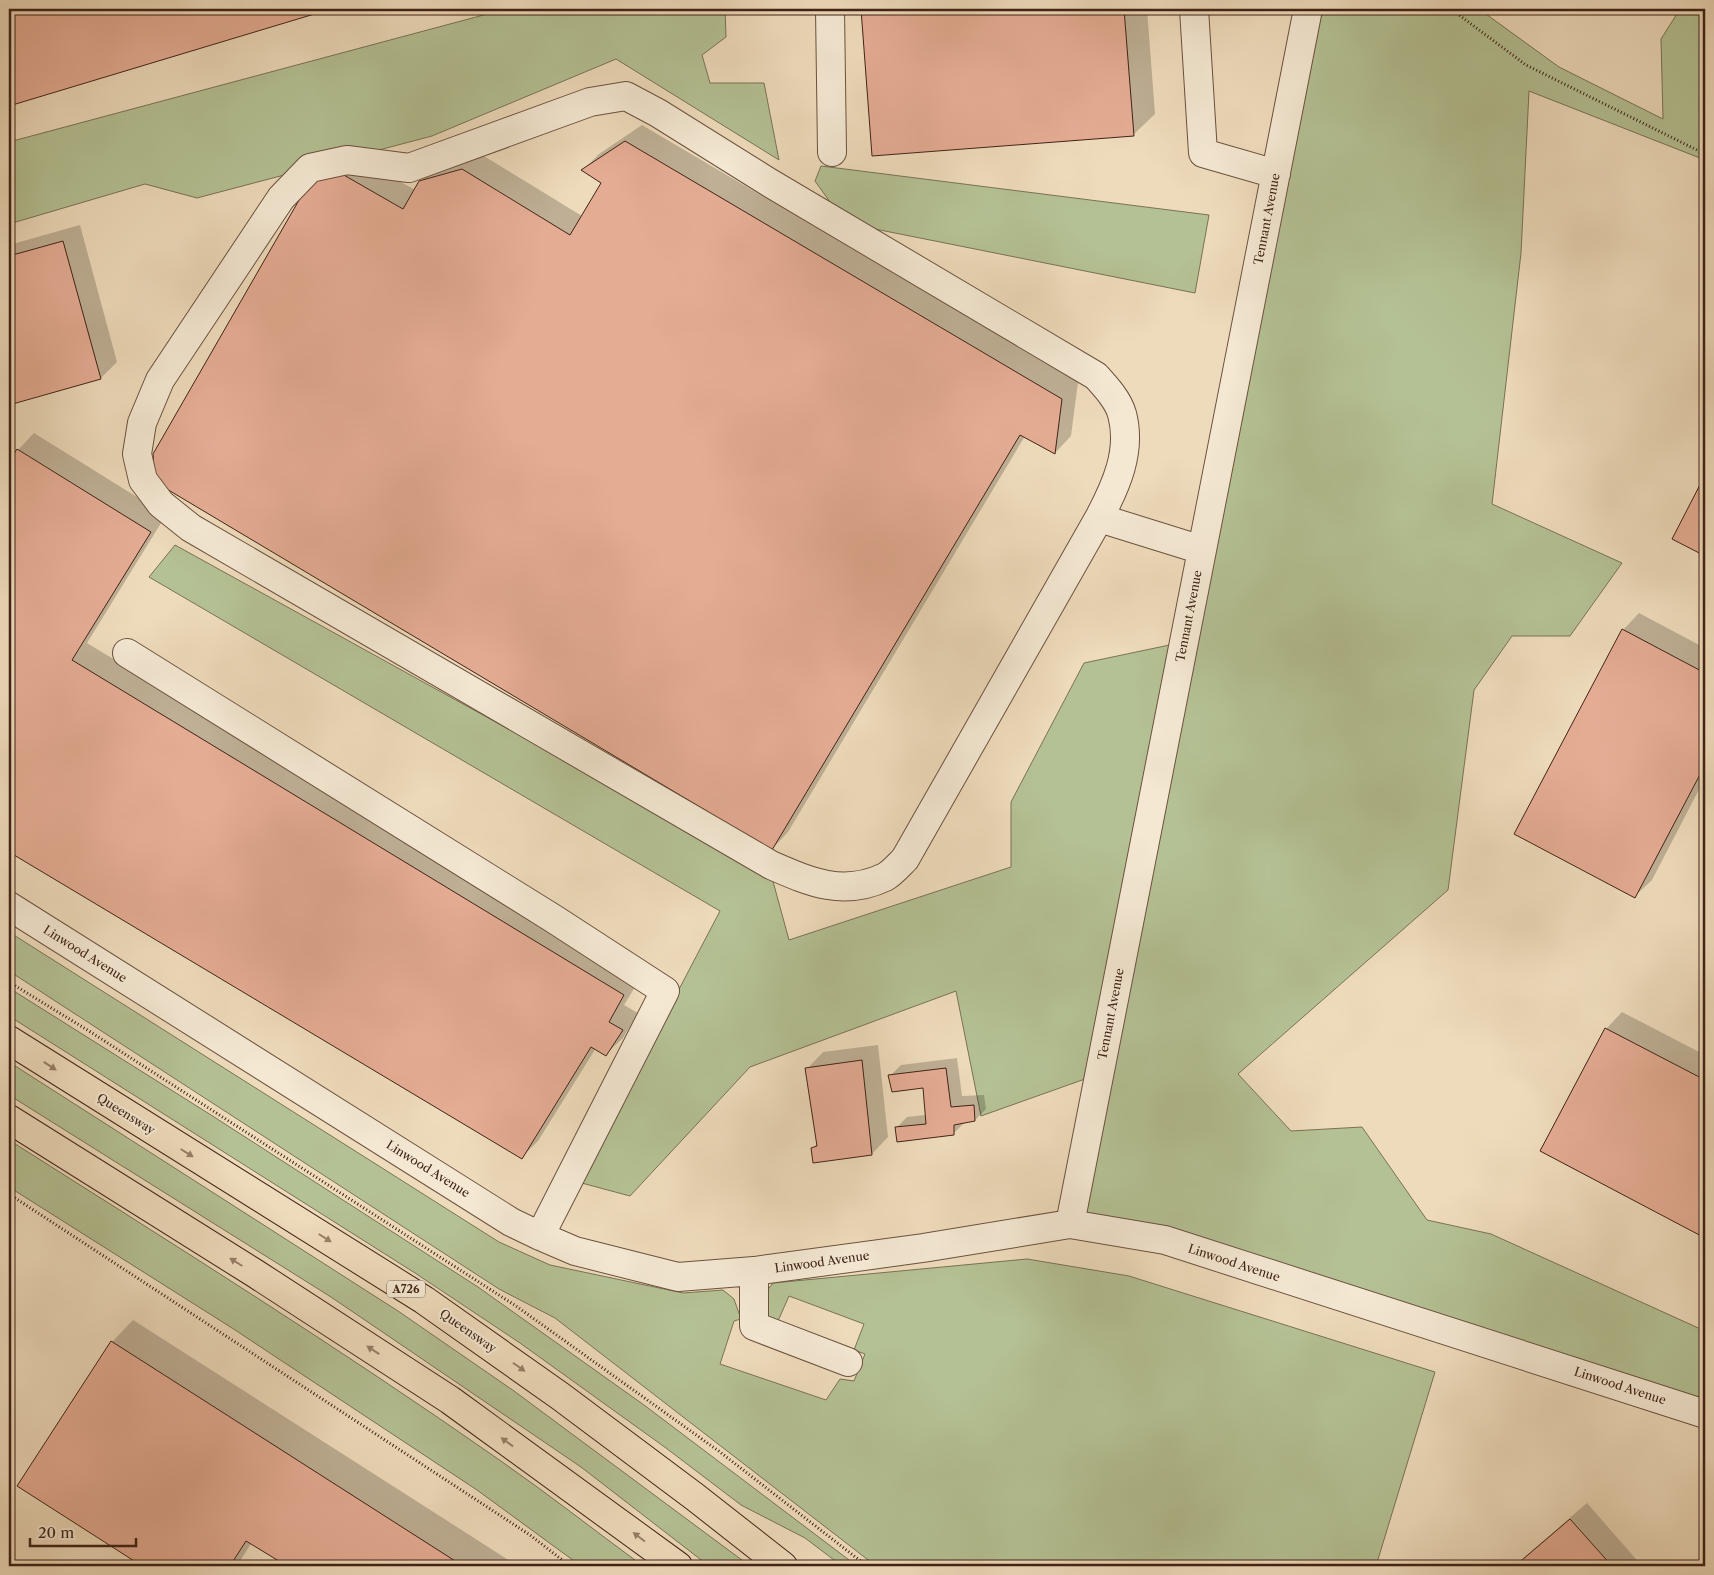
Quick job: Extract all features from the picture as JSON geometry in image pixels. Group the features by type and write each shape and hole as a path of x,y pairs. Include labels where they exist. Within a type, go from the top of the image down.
{"highway":[{"name":"Queensway","path":"9,1040 424,1300 560,1396 695,1497 783,1566"},
{"path":"9,1119 256,1274 450,1400 678,1566"}],"street":[{"path":"830,9 832,152"},
{"path":"1194,9 1203,153 1276,174"},
{"name":"Tennant Avenue","path":"1070,1224 1308,9"},
{"path":"626,96 658,113 1096,376 1111,394 1122,413 1125,436 1124,458 1113,493 1099,518 905,859 886,876 861,885 837,888 810,882 771,865 191,528 161,504 143,480 137,454 142,424 160,380 280,198 310,168 347,160 409,168 590,102 626,96"},
{"path":"1099,518 1202,550"},
{"path":"127,653 554,919 665,991 540,1236"},
{"name":"Linwood Avenue","path":"9,906 511,1222 575,1250 678,1277 754,1271 923,1248 1070,1224 1165,1240 1705,1414"},
{"path":"754,1271 754,1326 848,1362"}],"path":[{"path":"1451,9 1526,65 1705,154"},
{"path":"9,982 89,1031 516,1306 720,1452 867,1566"},
{"path":"9,1194 530,1535 570,1566"}],"green space":[{"path":"506,9 725,9 726,37 702,55 710,83 764,83 779,160 616,59 432,136 197,198 145,184 9,224 9,142"},
{"path":"1316,9 1479,9 1559,67 1663,119 1661,39 1680,9 1705,9 1705,160 1529,91 1521,253 1492,504 1622,563 1570,636 1512,636 1474,690 1448,890 1238,1074 1291,1131 1362,1127 1427,1220 1491,1234 1705,1331 1705,1414 1070,1224 1099,1074 981,1116 956,991 750,1067 630,1196 578,1182 720,911 149,577 175,545 771,874 789,940 1011,867 1011,802 1084,663 1198,639"},
{"path":"821,166 1209,215 1195,293 845,223 815,181"},
{"path":"9,932 499,1242 550,1265 683,1293 723,1290 734,1299 741,1319 734,1321 720,1364 826,1400 840,1379 854,1381 865,1354 854,1350 864,1324 789,1296 778,1321 763,1316 766,1292 773,1283 1027,1259 1129,1276 1435,1372 1376,1566 876,1566 555,1318 499,1289 9,971"},
{"path":"9,988 211,1115 478,1287 644,1405 857,1566 842,1566 805,1538 741,1505 666,1448 520,1343 415,1273 9,1016"},
{"path":"9,1062 398,1311 514,1391 750,1566 709,1566 581,1467 331,1297 9,1095"},
{"path":"9,1140 255,1296 438,1417 552,1498 643,1566 581,1566 477,1490 232,1328 9,1187"}],"building":[{"path":"9,9 331,9 9,106"},
{"path":"861,9 1124,9 1134,136 872,156"},
{"path":"625,141 1062,399 1055,454 1020,435 772,850 155,482 153,454 310,181 342,174 403,209 419,181 462,169 570,235 601,183 581,170"},
{"path":"63,241 101,379 9,405 9,256"},
{"path":"17,449 151,532 72,660 624,995 609,1022 623,1030 606,1056 591,1047 522,1159 9,852 9,462"},
{"path":"1705,475 1705,556 1672,539"},
{"path":"1622,629 1705,673 1705,765 1635,898 1514,834"},
{"path":"1605,1028 1705,1080 1705,1238 1540,1151"},
{"path":"862,1060 872,1155 813,1163 811,1148 817,1146 805,1068"},
{"path":"946,1068 951,1107 974,1105 975,1121 954,1125 954,1135 897,1142 895,1127 926,1124 923,1088 892,1092 888,1075"},
{"path":"111,1341 463,1566 287,1566 246,1541 230,1566 142,1566 17,1486"},
{"path":"1570,1519 1612,1566 1515,1566"}]}
